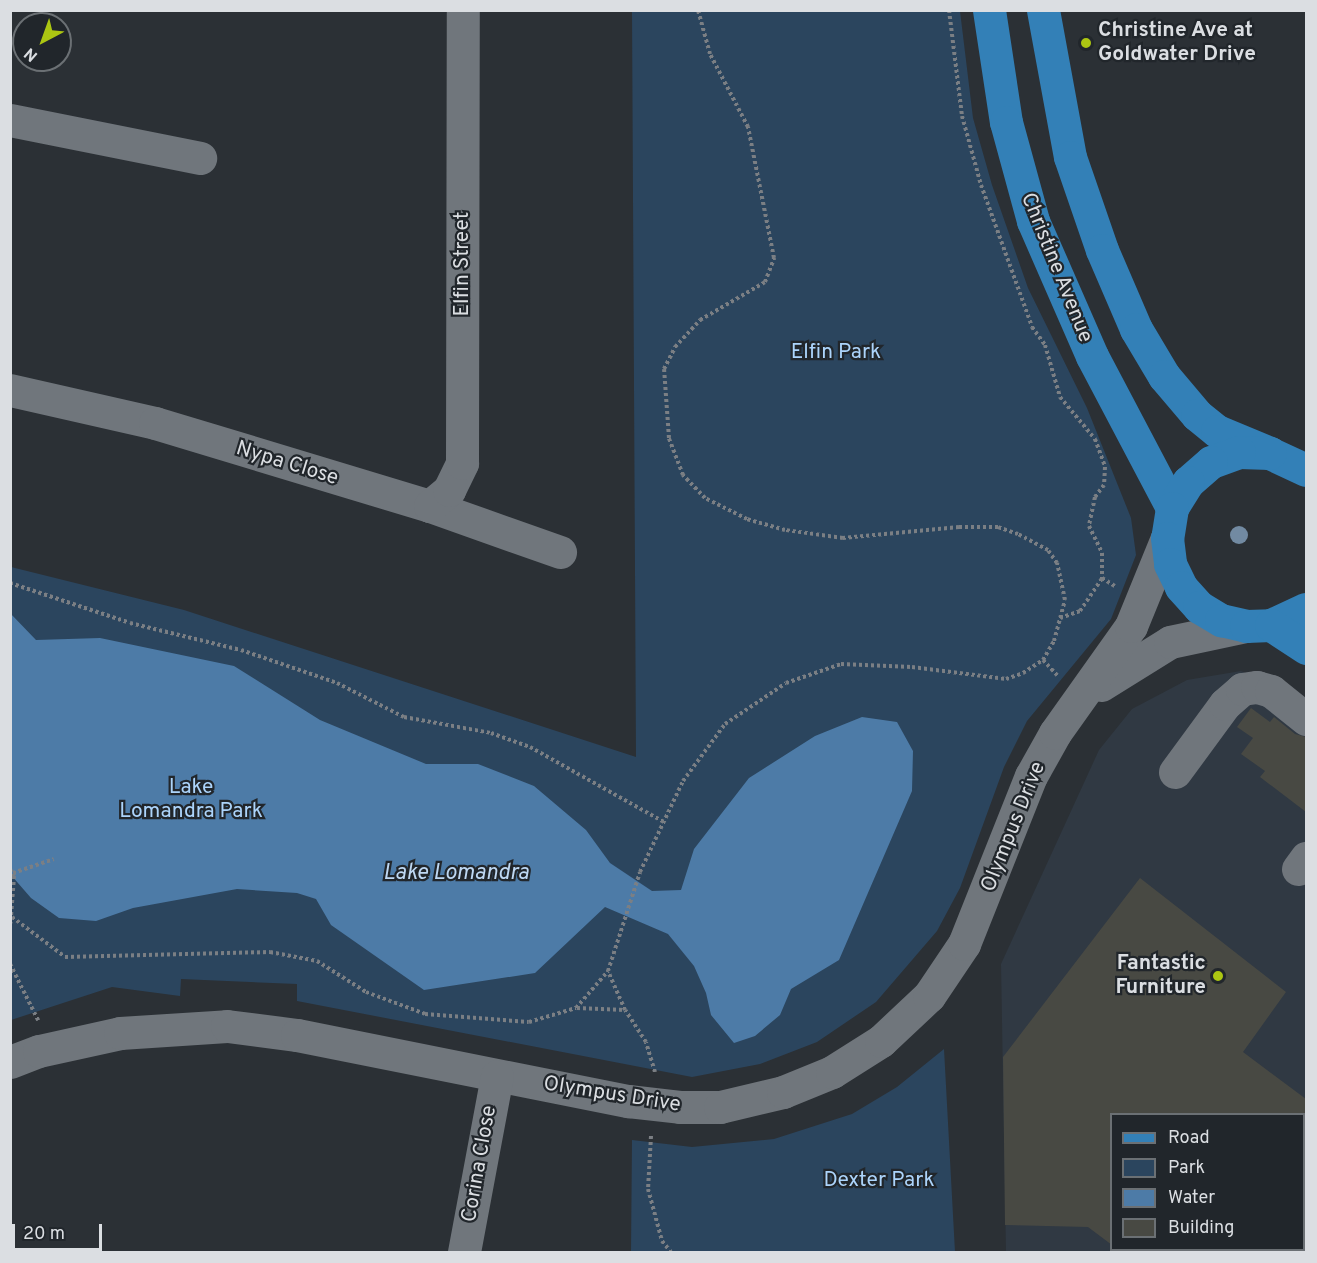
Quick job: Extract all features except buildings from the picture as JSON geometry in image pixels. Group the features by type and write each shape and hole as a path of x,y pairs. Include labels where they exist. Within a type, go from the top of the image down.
{"main road":[{"name":"Christine Avenue","path":"990,10 1006,122 1033,221 1169,523 1170,564 1182,588 1199,607 1221,620 1259,626"},
{"path":"1043,10 1070,157 1099,242 1136,329 1164,376 1197,415 1217,431 1295,460"},
{"path":"1169,523 1188,482 1211,462 1239,452 1295,460"},
{"path":"1259,626 1306,609"},
{"path":"1259,626 1306,648"}],"street":[{"name":"Elfin Street","path":"430,506 450,490 462,463 463,10"},
{"path":"10,120 200,158"},
{"name":"Nypa Close","path":"10,390 155,423 430,506 560,552"},
{"name":"Olympus Drive","path":"10,1062 39,1051 120,1033 227,1026 297,1035 628,1101 720,1107 783,1092 832,1072 881,1041 928,996 964,944 1031,776 1055,733 1131,626 1169,523"},
{"name":"Olympus Drive","path":"1079,699 1170,642 1259,626"},
{"path":"1175,772 1225,704 1242,689 1257,687 1271,691 1306,719"},
{"name":"Corina Close","path":"464,1252 497,1076"}],"path":[{"path":"621,929 640,872 683,781 725,724 786,683 841,664 912,667 1006,679 1043,660 1054,641 1065,600 1057,564 1042,545 998,527 958,527 843,538 785,530 747,519 705,498 683,475 669,438 664,369 675,347 700,320 765,282 774,258 748,127 710,54 698,10"},
{"path":"949,10 962,116 981,185 1032,327 1045,345 1060,397 1095,439 1105,467 1104,485 1095,497 1089,526 1102,553 1102,578 1080,610 1060,618"},
{"path":"1102,578 1120,589"},
{"path":"10,583 130,623 251,653 337,683 404,717 491,733 530,747 664,822"},
{"path":"10,924 12,872 54,860"},
{"path":"11,916 65,957 270,952 317,961 366,992 425,1014 529,1022 576,1008 625,1010"},
{"path":"10,964 39,1023"},
{"path":"576,1008 608,971"}],"shaded area":[{"path":"1241,671 1306,699 1306,1252 1006,1252 1001,964 1099,750 1132,709 1187,680"}],"green space":[{"path":"632,11 960,11 973,118 992,185 1028,288 1087,408 1131,518 1136,555 1111,619 1027,721 1004,767 960,888 937,931 876,1002 817,1042 760,1064 692,1077 297,1001 297,984 181,979 180,996 112,987 11,1020 11,567 184,610 636,757"},
{"name":"Dexter Park","path":"944,1049 955,1252 631,1252 632,1140 692,1147 774,1139 852,1114 897,1087"}],"water":[{"name":"Lake Lomandra","path":"10,613 36,640 100,638 234,666 320,720 426,764 478,764 534,786 586,830 610,863 652,891 681,890 694,849 749,778 815,736 862,717 897,722 913,751 912,791 839,960 791,989 780,1015 755,1036 734,1043 711,1015 706,993 694,966 668,934 605,907 535,973 424,990 331,925 316,899 297,893 237,889 133,908 96,921 59,918 31,898 11,875"}],"place":[{"name":"Christine Ave at Goldwater Drive","path":"1086,43"},
{"name":"Fantastic Furniture","path":"1218,976"}],"park label":[{"name":"Elfin Park","path":"836,353"},
{"name":"Lake Lomandra Park","path":"191,800"}]}
